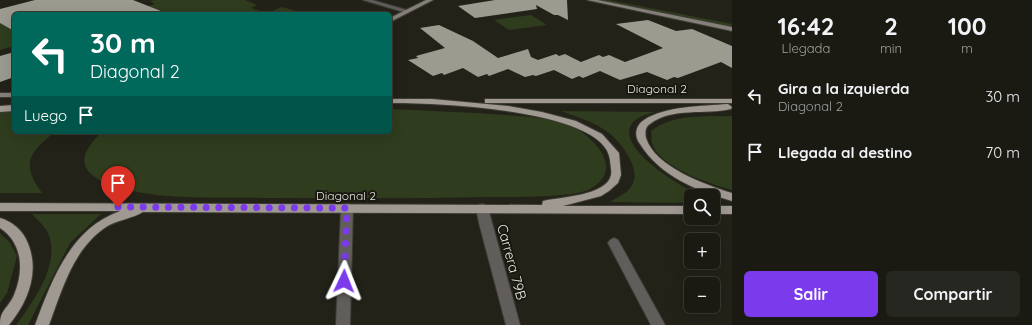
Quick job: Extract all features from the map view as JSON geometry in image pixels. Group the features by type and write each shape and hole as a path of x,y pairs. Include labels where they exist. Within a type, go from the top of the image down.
{"main road":[{"path":"392,19 430,0"},
{"path":"590,0 732,29"},
{"path":"619,0 732,22"},
{"path":"0,95 12,94"},
{"name":"Diagonal 2","path":"392,101 732,101"},
{"path":"426,101 521,110 560,118 580,125 598,136 614,152 618,160 616,178 605,190 587,197 507,209"},
{"path":"732,106 690,110 664,115 648,121 641,128 640,136 650,154 662,166 678,176 704,188 732,197"},
{"path":"0,109 12,108"},
{"path":"42,325 68,264 86,238 95,230 120,215 147,206"},
{"name":"Diagonal 2","path":"0,207 147,206 684,210"},
{"path":"720,210 732,210"},
{"path":"0,222 16,234 23,243 27,258 26,273 22,290 14,308 0,325"}],"street":[{"path":"366,0 407,11"},
{"path":"343,325 347,208"},
{"name":"Carrera 79B","path":"482,208 513,325"},
{"path":"614,243 658,325"}],"green space":[{"path":"245,0 257,5 251,8 264,12 148,12 156,10 148,6 155,4 150,1"},
{"path":"598,0 609,0 732,24 732,27"},
{"path":"282,7 300,12 270,12"},
{"path":"531,15 547,25 509,30 494,20"},
{"path":"0,23 12,23 12,47 0,50"},
{"path":"392,109 491,114 540,118 567,124 585,134 595,144 604,157 606,170 598,183 590,189 582,192 556,195 524,197 403,198 178,197 127,190 101,181 88,171 85,164 85,156 95,139 100,134 392,134"},
{"path":"12,111 12,134 52,134 39,146 33,153 30,160 31,174 42,193 0,193 0,112"},
{"path":"561,111 656,112 647,114 633,122 629,132 632,143 640,154 652,165 688,189 684,189 684,203 610,202 630,188 634,181 633,166 630,158 620,144 609,133 586,120"},
{"path":"701,116 732,116 732,190 711,184 675,167 664,160 652,143 651,131 670,121"},
{"path":"32,214 101,214 70,243 28,325 16,325 44,281 51,257 51,245 47,230"},
{"path":"0,233 10,243 17,256 7,293 0,303"}],"building":[{"path":"35,0 133,0 163,12 12,12 12,30 0,23 0,9"},
{"path":"495,0 567,0 568,20 558,15 554,15 536,5 537,9 475,18 458,6"},
{"path":"648,20 676,31 692,29 732,46 732,68 721,62 678,78 674,77 667,80 647,72 620,80 600,71 583,78 579,76 572,79 554,70 536,76 533,75 525,77 508,69 489,76 487,74 478,77 463,68 444,75 442,73 433,76 408,60 418,58 416,56 445,48 420,28 439,25 473,41 498,58 528,49 531,57 538,60 556,54 559,56 565,54 581,62 599,55 603,57 609,55 625,62 663,48 616,24"},
{"path":"12,53 12,78 0,82 0,56"}],"route":[{"path":"118,207 347,208 344,281"}]}
